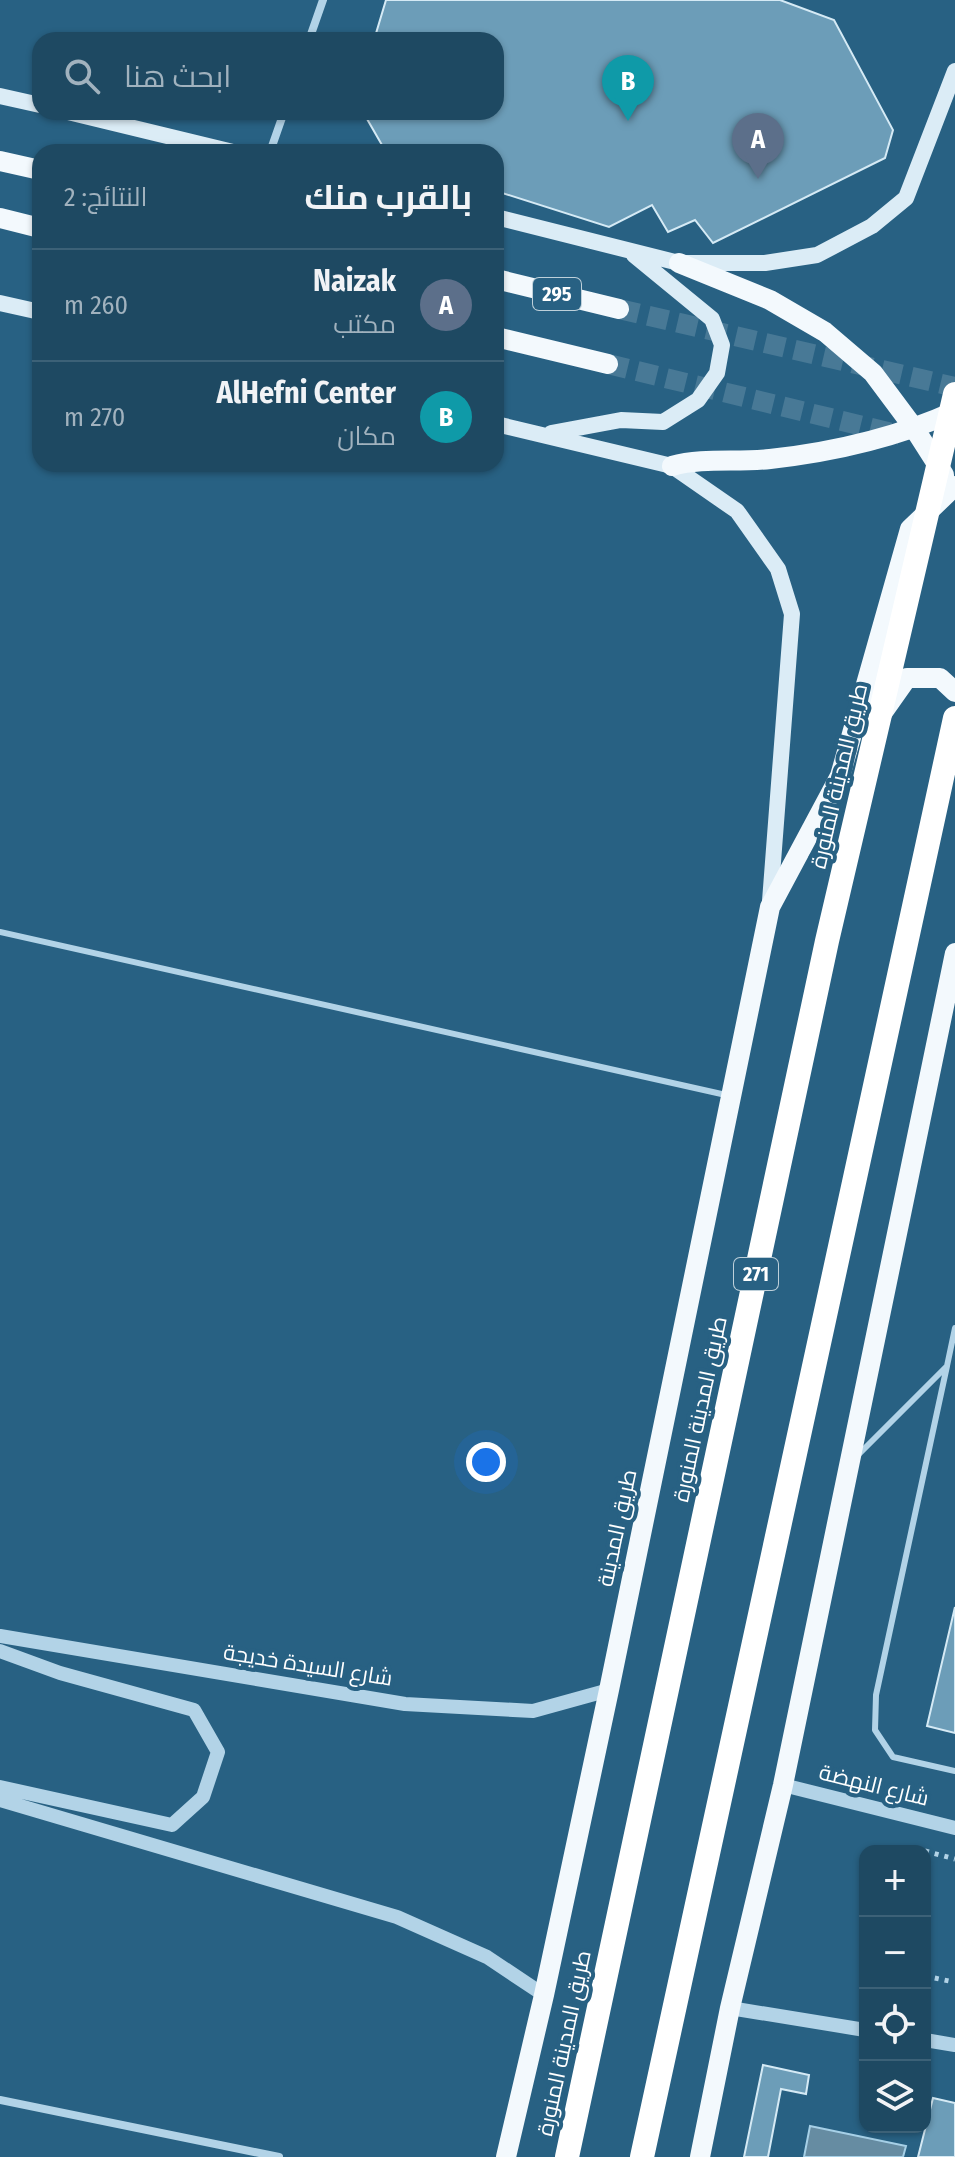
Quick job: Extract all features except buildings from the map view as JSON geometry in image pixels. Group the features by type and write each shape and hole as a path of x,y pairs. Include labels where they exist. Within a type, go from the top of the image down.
{"highway":[{"name":"طريق المدينة المنورة","path":"567,2157 827,941 955,394"},
{"path":"642,2157 955,718"}],"main road":[{"path":"679,263 765,263 817,255 872,226 906,198 955,71"},
{"path":"0,96 32,103"},
{"path":"101,120 200,144"},
{"path":"0,161 32,168"},
{"path":"0,218 32,226"},
{"path":"504,219 679,263 770,300 825,332 873,373 914,428 954,490 910,529 840,776"},
{"path":"541,435 621,420 663,422 698,400 717,373 722,345 712,319 627,250"},
{"name":"295","path":"504,281 619,309"},
{"path":"0,303 32,310"},
{"path":"504,339 608,364"},
{"path":"672,466 689,461 768,460 836,449 914,428 955,411"},
{"path":"504,426 672,466 737,511 778,569 792,614 770,907"},
{"path":"840,776 907,678 940,678 955,692"},
{"name":"طريق المدينة","path":"506,2157 609,1690 770,907 840,776"},
{"path":"700,2157 730,2008 783,1785 955,953"},
{"path":"945,1006 955,982"}],"street":[{"path":"312,32 323,0"},
{"path":"273,144 281,120"},
{"name":"شارع السيدة خديجة","path":"0,1636 405,1704 533,1711 609,1690"},
{"path":"0,1651 60,1673 194,1710 218,1752 203,1797 172,1825 0,1787"},
{"name":"شارع النهضة","path":"783,1785 955,1828"},
{"path":"0,1800 397,1917 487,1957 544,1995"},
{"path":"730,2008 859,2029"},
{"path":"931,2041 955,2045"},
{"path":"0,2100 279,2157"}],"lane":[{"path":"0,932 730,1096"},
{"path":"955,1328 876,1695 875,1730 893,1757 955,1771"},
{"path":"850,1462 947,1366"}],"path":[{"path":"931,1853 955,1859"},
{"path":"931,1977 949,1981"}],"water":[{"path":"810,2126 906,2146 903,2157 804,2157"}],"tunnel":[{"path":"619,309 955,387"},
{"path":"608,364 900,435"}],"place":[{"name":"AlHefni Center","path":"628,121"},
{"name":"Naizak","path":"758,179"}]}
